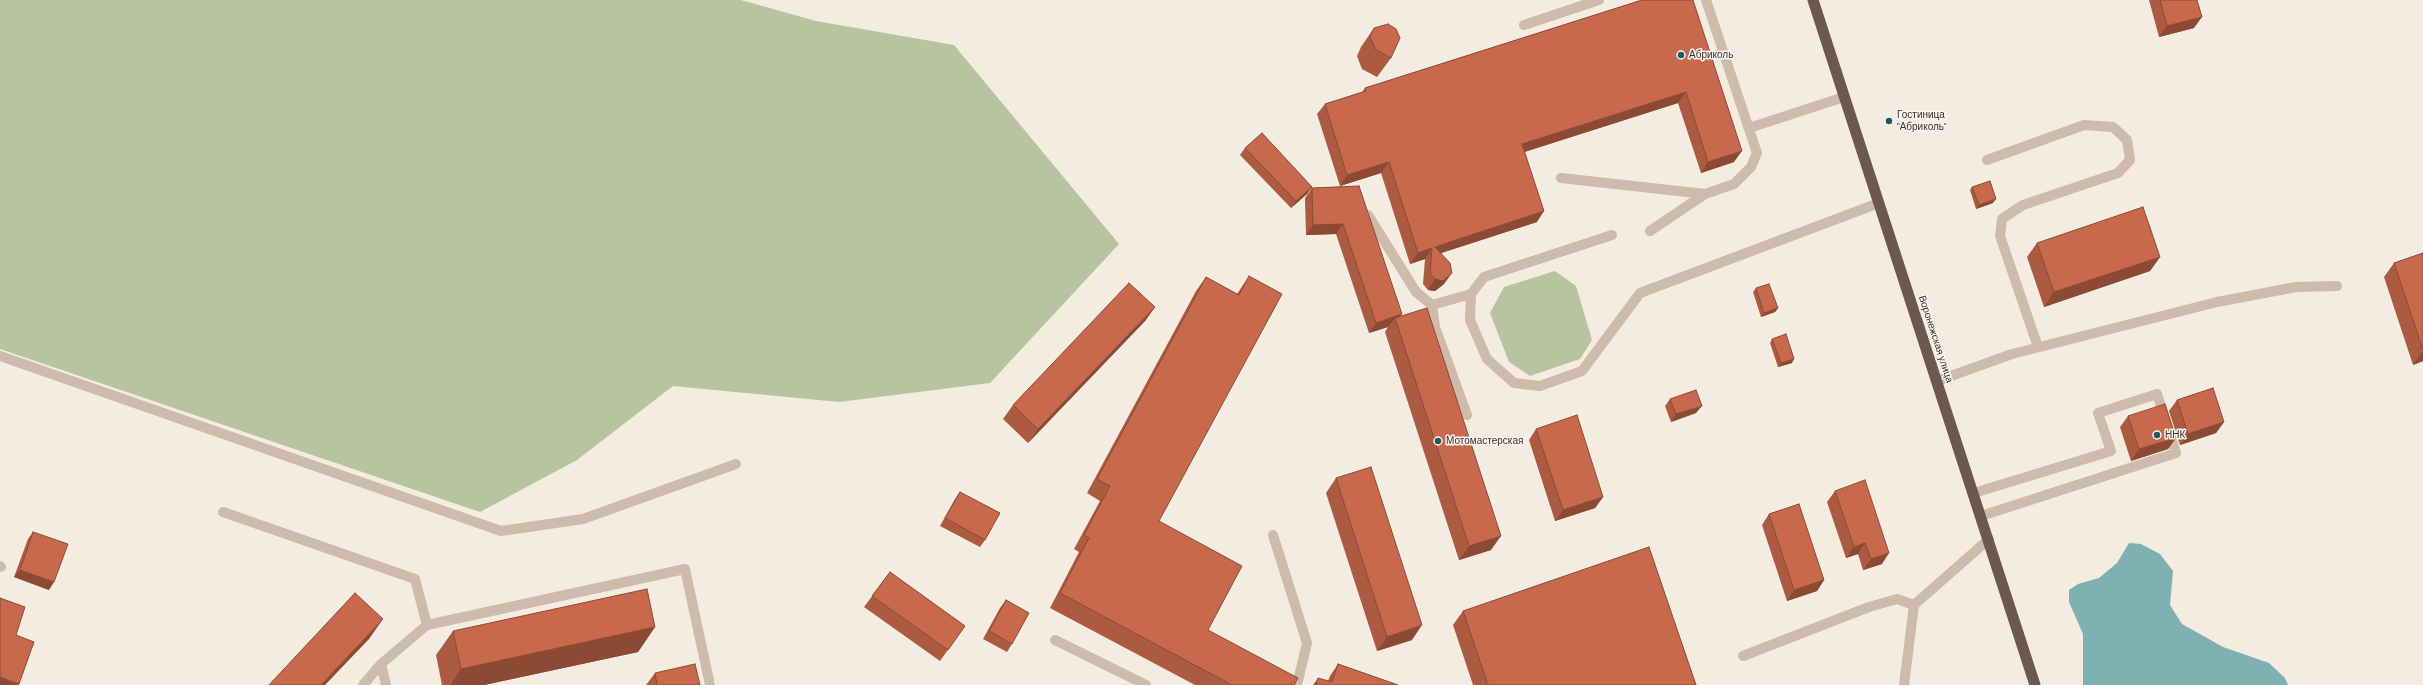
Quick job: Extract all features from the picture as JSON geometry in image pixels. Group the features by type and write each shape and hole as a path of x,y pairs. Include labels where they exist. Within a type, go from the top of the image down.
{"highway":[{"name":"Воронежская улица","path":"1813,0 2035,685"}],"lane":[{"path":"1524,25 1599,0"},
{"path":"1650,231 1705,194 1734,184 1751,167 1757,153 1706,0"},
{"path":"1748,128 1844,97"},
{"path":"1987,160 2084,125 2113,127 2127,140 2130,160 2118,173 2023,205 2002,219 2000,236 2038,347"},
{"path":"1561,178 1705,194"},
{"path":"1612,235 1484,277 1471,294 1470,320 1487,359 1514,383 1540,386 1582,371 1640,293 1879,203"},
{"path":"1368,215 1416,292 1432,305 1436,327 1467,415"},
{"path":"1937,381 2038,347 2217,302 2296,287 2338,286"},
{"path":"1432,305 1471,294"},
{"path":"0,356 501,531 583,519 736,464"},
{"path":"1974,493 2110,451 2098,413 2157,394 2176,453 1981,516"},
{"path":"223,512 415,579 427,625"},
{"path":"1273,535 1306,643 1297,685"},
{"path":"1904,685 1914,605 1988,539"},
{"path":"363,685 381,664 427,625 685,569 710,685"},
{"path":"1743,656 1869,607 1897,599 1914,605"},
{"path":"1055,640 1146,685"},
{"path":"381,664 386,685"}],"green space":[{"path":"0,0 741,0 816,21 954,45 1119,244 990,383 839,402 673,386 577,460 480,512 0,349"},
{"path":"1555,271 1576,286 1592,340 1580,359 1530,376 1509,362 1490,313 1504,287"}],"water":[{"path":"2129,543 2141,544 2160,554 2173,571 2170,605 2182,624 2223,647 2269,663 2285,678 2288,685 2083,685 2083,634 2069,602 2069,590 2078,584 2099,578 2117,563"}],"building":[{"path":"1642,0 1693,0 1742,151 1708,162 1686,92 1522,144 1544,211 1435,247 1450,263 1452,273 1443,281 1435,279 1430,273 1432,248 1418,253 1389,162 1347,175 1325,104 1366,91 1365,88"},
{"path":"2160,0 2197,0 2202,17 2167,26"},
{"path":"1388,24 1396,29 1400,38 1391,58 1376,50 1370,37 1374,28"},
{"path":"1262,133 1312,187 1296,201 1245,148"},
{"path":"1990,181 1996,199 1979,205 1972,187"},
{"path":"1359,186 1402,314 1376,323 1343,224 1313,225 1312,188"},
{"path":"2143,207 2160,257 2054,292 2037,243"},
{"path":"2423,253 2423,350 2394,263"},
{"path":"1249,276 1282,294 1159,521 1242,566 1208,630 1298,678 1294,685 1232,685 1060,593 1089,538 1084,535 1110,486 1097,479 1206,277 1239,295"},
{"path":"1129,283 1155,307 1038,429 1013,405"},
{"path":"1769,284 1778,308 1764,313 1756,288"},
{"path":"1427,308 1501,536 1469,546 1395,318"},
{"path":"1786,334 1794,359 1781,363 1772,339"},
{"path":"2213,388 2224,422 2188,434 2177,400"},
{"path":"1696,390 1702,406 1676,414 1670,399"},
{"path":"2165,404 2176,438 2139,449 2128,416"},
{"path":"1577,415 1603,497 1563,510 1536,429"},
{"path":"1371,467 1422,625 1387,637 1336,478"},
{"path":"1865,480 1889,553 1871,559 1865,543 1854,547 1835,491"},
{"path":"960,492 1000,513 985,540 945,518"},
{"path":"1799,504 1824,580 1794,590 1769,514"},
{"path":"33,532 68,544 54,582 20,570"},
{"path":"1649,547 1696,685 1488,685 1463,611"},
{"path":"890,572 965,626 948,650 872,596"},
{"path":"647,589 655,627 461,669 453,631"},
{"path":"355,593 383,619 321,685 269,685"},
{"path":"0,598 25,607 16,635 34,642 19,684 0,677"},
{"path":"1006,600 1029,613 1012,644 989,631"},
{"path":"695,664 700,685 657,685 655,673"},
{"path":"1338,664 1398,685 1316,685 1318,678 1332,682"}],"place":[{"name":"Абриколь","path":"1681,55"},
{"name":"Гостиница \"Абриколь\"","path":"1889,121"},
{"name":"ННК","path":"2157,435"},
{"name":"Мотомастерская","path":"1438,441"}]}
